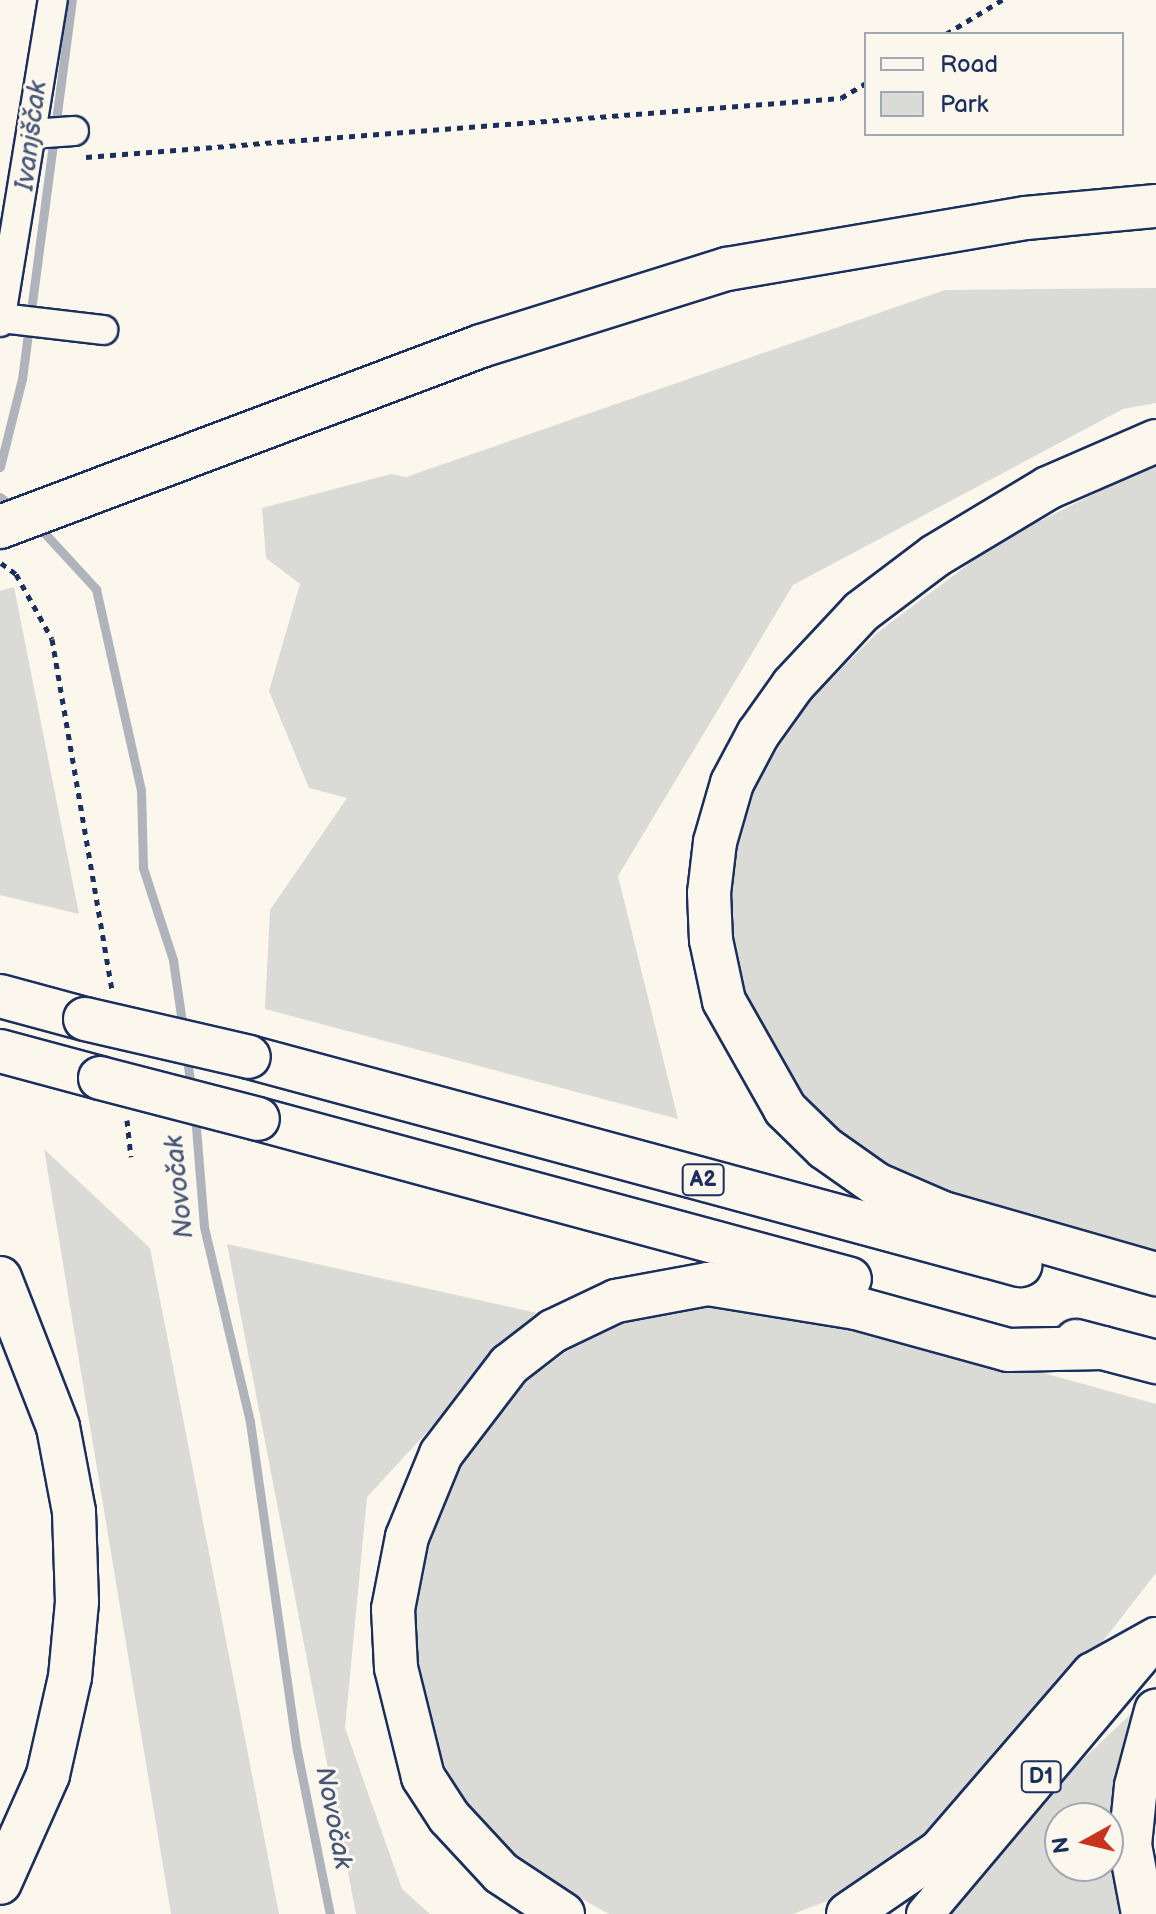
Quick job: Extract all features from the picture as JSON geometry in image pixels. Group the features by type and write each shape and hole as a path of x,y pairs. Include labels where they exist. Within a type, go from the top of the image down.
{"highway":[{"path":"0,527 481,346 727,269 1011,220 1156,206"},
{"path":"1156,441 1035,496 935,556 861,612 793,685 758,734 732,783 715,842 709,893 724,1001 750,1057 785,1109 825,1148 876,1184 943,1213 1156,1274"},
{"name":"A2","path":"0,996 99,1010 249,1057 1156,1302"},
{"name":"A2","path":"0,1051 1156,1362"},
{"path":"0,1278 58,1427 74,1512 77,1602 70,1677 48,1775 0,1883"},
{"path":"563,1914 501,1873 449,1817 423,1777 396,1668 393,1609 407,1537 441,1454 509,1365 553,1331 616,1301 708,1284 830,1302 1008,1350 1103,1348"},
{"path":"848,1914 940,1851 1093,1674 1156,1640"},
{"path":"1143,1914 1130,1845 1136,1786 1156,1711"}],"main road":[{"name":"D1","path":"925,1914 1156,1640"}],"street":[{"path":"53,0 3,320 103,330"},
{"path":"33,134 74,131"}],"path":[{"path":"949,32 1002,0"},
{"path":"28,162 841,98 864,84"},
{"path":"0,562 16,574 52,639 99,1010"},
{"path":"126,1111 131,1157"}],"green space":[{"path":"1156,288 1156,403 1123,409 793,585 618,876 678,1119 265,1009 270,910 347,798 309,788 269,691 300,584 266,558 262,508 391,474 406,477 945,290"},
{"path":"1156,463 1156,1260 948,1201 827,1126 752,1022 731,947 732,863 757,781 807,703 877,633 998,542"},
{"path":"14,587 79,914 0,895 0,591"},
{"path":"44,1149 150,1248 279,1914 171,1914"},
{"path":"227,1244 537,1313 367,1497 345,1728 402,1889 430,1914 356,1914"},
{"path":"711,1301 858,1322 1156,1404 1156,1573 1071,1682 960,1806 900,1860 843,1895 793,1914 609,1914 526,1868 476,1821 438,1753 419,1690 416,1612 430,1535 458,1468 493,1415 532,1377 587,1337 646,1311"},
{"path":"1136,1709 1125,1914 952,1914 1044,1805 1044,1882 1124,1882 1124,1802 1046,1802 1080,1762"}],"waterway":[{"name":"Ivanjščak","path":"0,467 22,379 72,0"},
{"name":"Novočak","path":"0,497 16,509"},
{"name":"Novočak","path":"38,526 96,589 141,790 143,868 173,960 183,1029"},
{"name":"Novočak","path":"186,1052 191,1089"},
{"name":"Novočak","path":"195,1115 204,1227 250,1422 297,1751 330,1914"}]}
